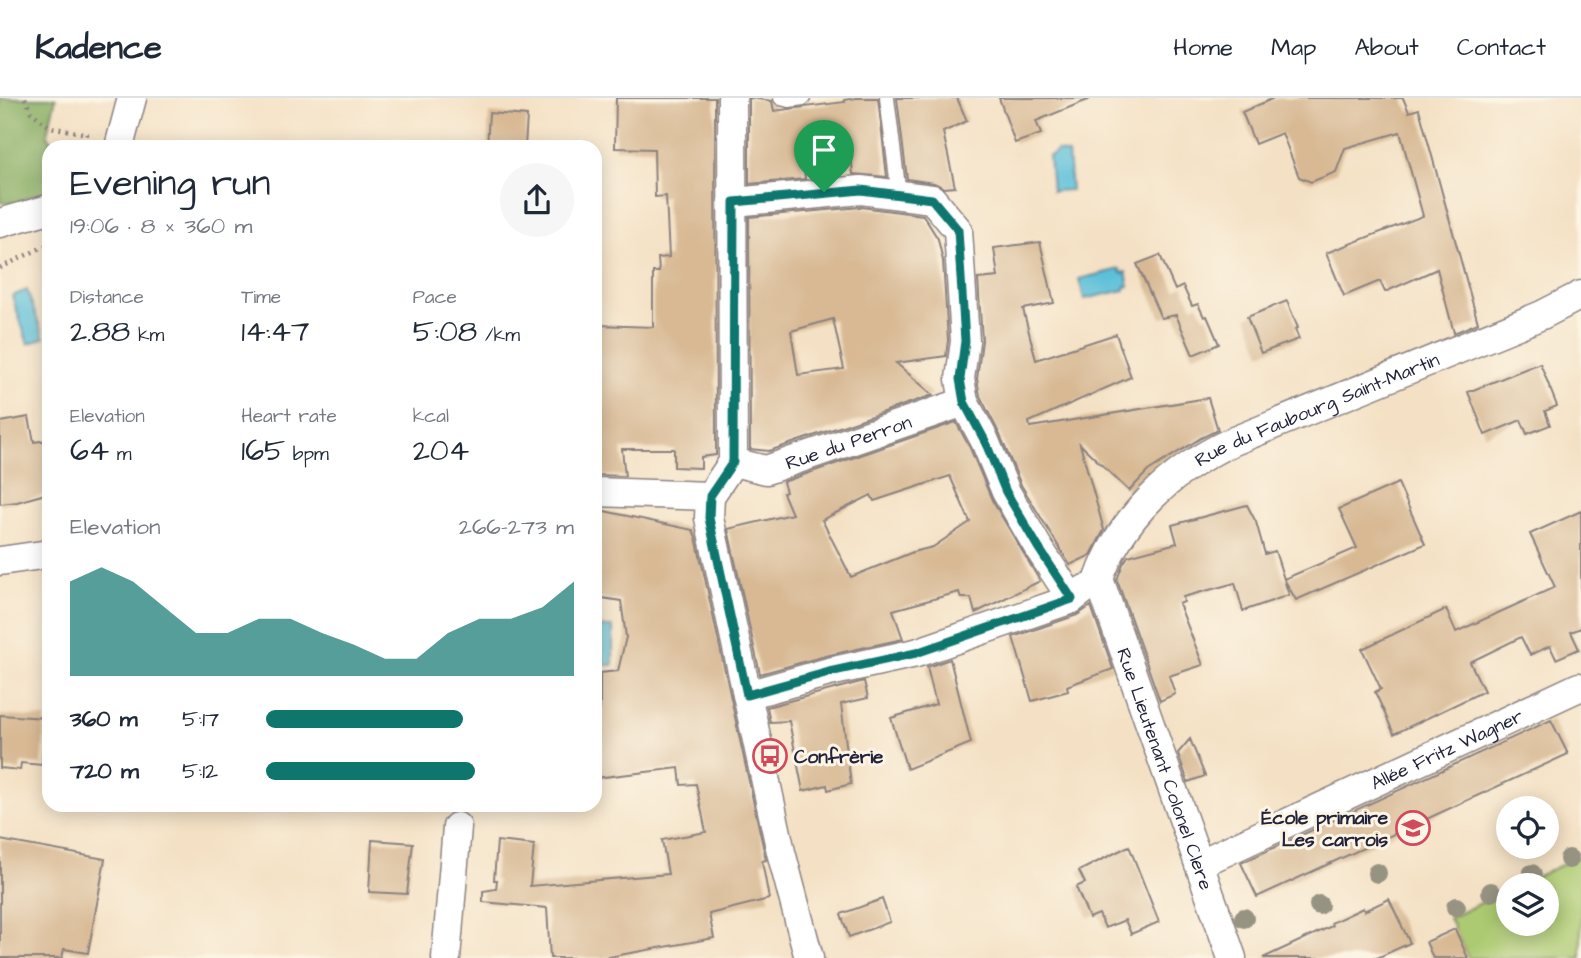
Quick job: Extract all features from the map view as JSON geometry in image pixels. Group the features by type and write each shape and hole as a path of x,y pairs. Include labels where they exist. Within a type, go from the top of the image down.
{"street":[{"path":"121,140 132,98"},
{"path":"732,98 733,462 710,496 709,518 781,852 809,958"},
{"path":"734,202 861,190 932,199 958,230 965,341 960,379 964,402 985,441 1006,492 1072,599"},
{"path":"0,223 42,211"},
{"name":"Rue du Faubourg Saint-Martin","path":"1099,579 1106,560 1133,519 1156,492 1201,457 1229,443 1542,315 1581,295"},
{"name":"Rue du Perron","path":"733,462 765,470 964,402"},
{"path":"602,492 710,496"},
{"path":"0,561 42,555"},
{"path":"747,695 829,672 916,653 1072,599 1099,579"},
{"name":"Rue Lieutenant Colonel Clere","path":"1099,579 1232,958"},
{"name":"Allée Fritz Wagner","path":"1199,864 1579,687"},
{"path":"446,958 457,827"}],"lane":[{"path":"781,98 803,98"},
{"path":"887,98 899,195"}],"path":[{"path":"25,98 31,112 50,127 87,134 85,140"},
{"path":"0,268 42,247"}],"green space":[{"path":"0,98 56,98 47,134 50,140 42,140 42,193 9,204 0,202"},
{"path":"1581,856 1581,958 1468,958 1449,918 1496,896 1496,936 1559,936 1559,873 1544,873"}],"water":[{"path":"1057,151 1068,154 1071,190 1052,191 1049,156"},
{"path":"1120,269 1121,273 1126,272 1129,286 1125,287 1125,290 1084,299 1079,279"},
{"path":"27,290 42,339 28,344 12,296"},
{"path":"602,627 613,627 613,665 602,665"}],"building":[{"path":"616,98 715,98 716,455 701,457 701,468 674,467 674,449 622,449 625,476 602,475 602,325 653,327 653,272 659,272 658,258 669,257 666,196 655,197 654,149 615,148"},
{"path":"749,98 772,101 774,111 845,102 844,100 856,98 878,98 887,177 853,174 850,144 802,151 805,179 749,184"},
{"path":"897,98 957,98 967,121 943,132 955,187 944,188 934,183 907,179"},
{"path":"999,98 1090,99 1036,121 1041,134 1015,143"},
{"path":"1274,98 1403,98 1409,112 1419,109 1478,323 1454,333 1437,269 1385,292 1380,281 1344,296 1326,253 1423,216 1400,132 1345,148 1336,172 1311,182 1299,177 1282,133 1255,144 1242,112"},
{"path":"489,113 527,116 525,140 487,140"},
{"path":"861,207 923,215 938,239 943,261 948,340 946,356 896,363 933,395 769,451 750,449 749,217","holes":["833,319 844,369 798,375 791,331"]},
{"path":"1040,242 1054,303 1023,309 1036,360 1116,334 1131,377 1029,422 1030,427 1208,398 1218,430 1148,471 1129,491 1080,444 1104,530 1091,555 1070,565 1021,485 980,396 977,379 982,340 978,279 998,277 994,248"},
{"path":"1160,255 1175,290 1183,286 1192,306 1198,304 1204,317 1207,316 1219,344 1193,355 1176,315 1161,318 1137,264"},
{"path":"1287,301 1298,328 1295,329 1299,339 1261,353 1247,317"},
{"path":"1540,363 1557,406 1545,411 1550,425 1527,434 1521,420 1485,435 1468,392"},
{"path":"29,417 34,442 42,441 42,495 0,504 0,422"},
{"path":"956,422 992,500 1040,581 975,613 971,598 961,598 959,592 893,610 903,639 760,674 728,529 792,514 783,493 786,492 783,482","holes":["950,476 970,522 933,547 913,552 851,577 822,520 871,495 874,501"]},
{"path":"1398,483 1425,544 1296,600 1284,579 1357,548 1339,509"},
{"path":"1247,505 1256,522 1265,554 1275,551 1289,595 1243,611 1235,583 1183,597 1184,602 1179,604 1203,665 1169,676 1175,694 1160,701 1117,580 1123,564 1128,556 1177,543 1172,525"},
{"path":"602,510 693,530 766,860 762,861 769,899 709,914 714,938 603,958 550,958 547,908 483,902 483,891 496,889 497,880 494,880 497,841 534,845 530,886 668,874 662,840 706,832 696,784 681,785 679,768 602,777 602,673 618,671 626,637 621,601 602,598"},
{"path":"1581,511 1581,628 1571,632 1579,649 1556,659 1550,646 1530,655 1521,637 1470,662 1484,691 1394,734 1375,692 1381,689 1362,649 1446,609 1456,632 1555,587 1530,534"},
{"path":"1091,606 1113,669 1067,686 1068,691 1032,701 1013,637 1077,615"},
{"path":"950,659 971,743 907,769 891,718 936,704 927,667"},
{"path":"864,681 868,698 841,704 851,784 828,790 827,785 803,791 789,721 770,722 767,707"},
{"path":"0,715 42,718 42,765 21,763 20,770 0,768"},
{"path":"1551,720 1568,754 1257,897 1241,863"},
{"path":"1190,739 1205,776 1188,782 1178,753"},
{"path":"0,840 105,859 88,953 64,949 62,958 0,958"},
{"path":"372,840 413,843 407,894 369,892"},
{"path":"1129,846 1159,922 1131,934 1125,920 1105,928 1099,914 1089,918 1076,887 1085,883 1079,871"},
{"path":"882,899 890,922 849,937 841,914"},
{"path":"1389,899 1410,943 1377,958 1263,958 1332,926 1331,923 1363,908 1364,911"},
{"path":"1455,929 1468,958 1433,958 1426,942"}],"place":[{"name":"Confrèrie","path":"770,756"},
{"name":"École primaire Les carrois","path":"1413,828"}],"route":[{"path":"861,190 932,199 958,230 965,341 960,379 964,402 985,441 1006,492 1072,599 916,653 829,672 747,695 709,518 710,496 733,462 734,202 824,192 861,190"}]}
